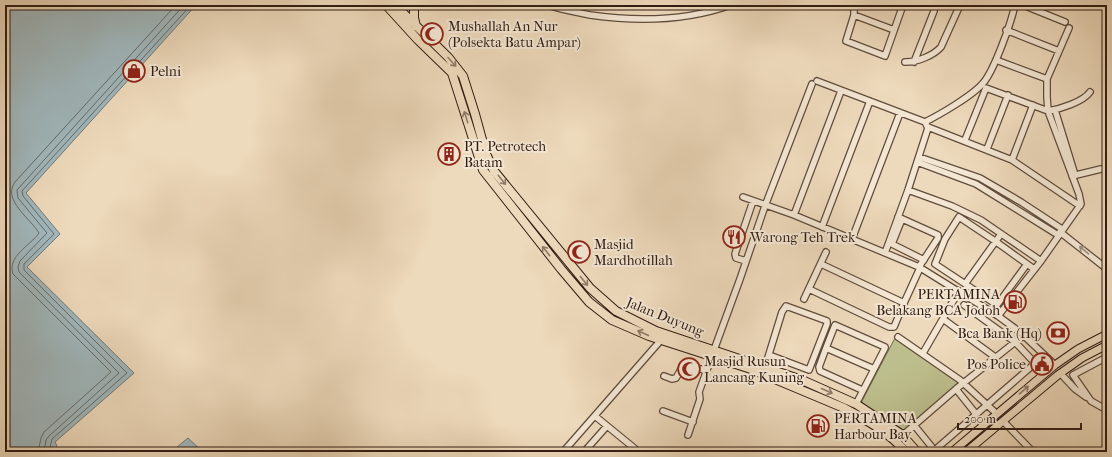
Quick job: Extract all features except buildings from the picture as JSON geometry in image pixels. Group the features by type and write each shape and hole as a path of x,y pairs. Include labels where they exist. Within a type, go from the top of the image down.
{"highway":[{"path":"414,5 414,18 417,27"},
{"name":"Jalan Duyung","path":"393,7 417,27 455,65 463,76 486,154 494,171 590,288 616,312 656,331 751,369 797,382 856,404 903,436 917,452"},
{"name":"Jalan Duyung","path":"393,7 418,40 452,73 483,170 585,298 606,316 648,336 765,367 797,382 858,415 895,441 906,452"},
{"path":"561,269 569,262"}],"main road":[{"path":"952,452 960,449 996,414 1055,365 1078,349 1107,334"},
{"path":"966,452 1060,373 1082,358 1107,345"},
{"path":"1078,349 1082,358"}],"street":[{"path":"548,5 582,13 642,20 702,14 731,5"},
{"path":"854,5 854,15 846,41 847,43 885,56 903,5"},
{"path":"914,62 935,5"},
{"path":"905,62 914,62 935,53 942,47 960,5"},
{"path":"924,260 892,244 918,160 927,124 981,86 996,60 1015,5"},
{"path":"1024,5 1065,22"},
{"path":"854,15 894,30"},
{"path":"1069,28 1047,79 1047,97 1048,110 1074,176"},
{"path":"1006,30 1060,51"},
{"path":"996,60 1047,79"},
{"path":"688,435 700,399 698,393 706,370 765,206 814,82 900,113 1012,160 1080,206"},
{"path":"965,140 986,88 1048,110 1055,110 1085,98 1090,92"},
{"path":"794,215 841,91"},
{"path":"987,149 1008,95"},
{"path":"822,227 870,102"},
{"path":"1012,160 1033,105"},
{"path":"998,316 1080,206 1081,202 1079,194 1055,110"},
{"path":"852,239 900,113"},
{"path":"918,160 980,178 1021,202 1107,269"},
{"path":"1074,176 1101,169"},
{"path":"908,190 962,210 981,220 1040,261"},
{"path":"743,198 794,215 920,268 998,316 1024,335 1055,365"},
{"path":"746,261 735,256 753,201"},
{"path":"885,253 900,218"},
{"path":"809,289 892,328 924,260 938,238 938,235 900,218"},
{"path":"1028,264 997,305 935,264 945,240 959,218 995,241 1028,264 1034,269"},
{"path":"965,284 1001,234"},
{"path":"804,298 826,252"},
{"path":"821,264 904,303"},
{"path":"1019,275 1025,281"},
{"path":"923,353 959,291"},
{"path":"914,425 935,449 1032,366 1033,362 1015,342 964,305"},
{"path":"765,367 782,312 786,306 824,319 827,321 827,324 810,368 809,370 806,369 797,382"},
{"path":"943,319 995,357"},
{"path":"856,404 885,348 883,345 836,325 833,328 819,367 820,370 862,390"},
{"path":"903,436 956,389 1024,335"},
{"path":"898,337 964,383 996,414"},
{"path":"564,452 661,340"},
{"path":"826,348 874,369"},
{"path":"769,355 806,369"},
{"path":"1090,401 1073,375 1107,357"},
{"path":"664,376 672,379 677,378 683,366 706,370"},
{"path":"1060,373 1075,389 1090,401 1107,410"},
{"path":"956,389 976,414"},
{"path":"663,411 693,422"},
{"path":"595,416 639,452"},
{"path":"1003,421 1033,452"},
{"path":"584,452 608,426"}],"green space":[{"path":"896,336 963,383 903,435 861,403"}],"water":[{"path":"5,5 196,5 26,193 60,234 27,267 134,373 55,442 57,446 51,452 5,452"},
{"path":"188,438 203,452 171,452"}],"place":[{"name":"Mushallah An Nur (Polsekta Batu Ampar)","path":"432,34"},
{"name":"Pelni","path":"134,71"},
{"name":"PT. Petrotech Batam","path":"449,154"},
{"name":"Warong Teh Trek","path":"734,237"},
{"name":"Masjid Mardhotillah","path":"579,252"},
{"name":"PERTAMINA Belakang BCA Jodoh","path":"1015,302"},
{"name":"Bca Bank (Hq)","path":"1058,333"},
{"name":"Pos Police","path":"1042,364"},
{"name":"Masjid Rusun Lancang Kuning","path":"689,369"},
{"name":"PERTAMINA Harbour Bay","path":"818,426"}]}
